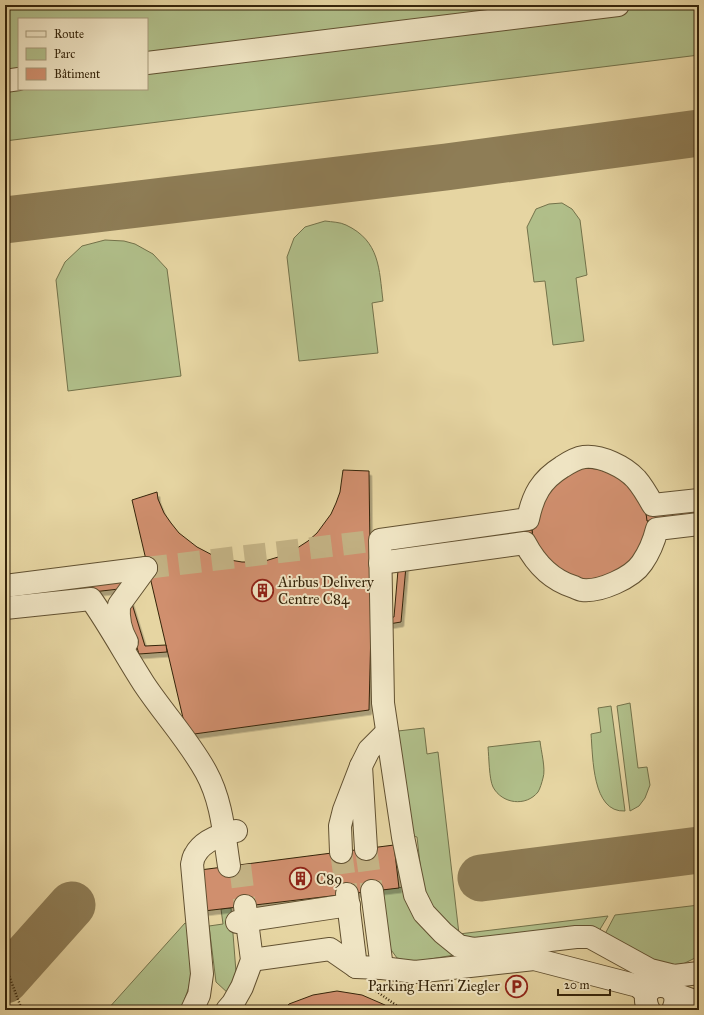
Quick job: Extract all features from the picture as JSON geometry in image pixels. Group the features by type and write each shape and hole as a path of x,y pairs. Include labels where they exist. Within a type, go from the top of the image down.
{"lane":[{"path":"148,63 618,5"},
{"path":"5,80 18,79"},
{"path":"699,500 653,505 636,478 618,465 600,458 584,457 569,463 552,473 539,486 531,503 528,519 380,540 383,703 403,837 415,895 424,913 443,933 459,946 474,949 576,937 590,938 650,970 674,976 699,973"},
{"path":"380,563 525,543 540,565 551,576 565,584 582,590 600,589 618,581 633,572 642,564 653,542 657,529 699,524"},
{"path":"5,586 146,568 119,606 118,611 123,635 146,674 197,743 212,766 228,796 233,811 231,832 235,866"},
{"path":"99,611 104,574"},
{"path":"5,608 90,599 145,686 194,752 206,773 231,832"},
{"path":"341,852 340,826 344,810 361,766 369,750 387,732"},
{"path":"361,766 366,849"},
{"path":"192,1010 199,995 202,974 192,864 195,855 207,842 231,832"},
{"path":"372,891 382,968"},
{"path":"241,914 348,900 356,967"},
{"path":"227,1010 233,1003 242,987 252,960 241,914"},
{"path":"241,914 242,987"},
{"path":"252,960 330,949 356,967 415,972 534,959 547,961 638,986 648,1002"},
{"path":"648,1002 651,989 658,985 668,987 674,1002 688,998 699,1004"}],"path":[{"path":"5,965 22,1010"},
{"path":"376,992 403,1010"}],"green space":[{"path":"5,5 699,5 699,55 5,141"},
{"path":"562,203 572,209 580,220 587,275 576,278 584,341 553,345 545,281 534,282 527,227 536,209 549,204"},
{"path":"325,221 344,224 357,232 366,239 376,257 383,301 372,303 378,353 299,361 287,257 294,238 305,227"},
{"path":"105,240 124,241 135,244 153,254 167,269 181,376 68,391 56,280 65,262 82,246"},
{"path":"630,703 638,768 647,767 650,785 645,798 639,806 630,811 617,706"},
{"path":"611,706 625,811 614,809 606,803 600,794 594,769 591,734 601,732 598,708"},
{"path":"424,728 427,754 438,752 459,934 608,916 599,931 471,942 445,927 423,890 417,837 409,835 398,731"},
{"path":"540,741 544,774 538,792 527,800 514,802 502,797 493,787 490,773 488,747"},
{"path":"5,836 8,859 8,901 5,910"},
{"path":"405,887 454,955 413,962 397,958 389,947 376,890"},
{"path":"699,905 699,958 695,958 681,965 664,966 605,934 615,915"},
{"path":"231,908 236,972 229,994 216,982 209,926 223,924 221,909"},
{"path":"185,923 192,927 193,962 189,987 181,1009 107,1010"}],"building":[{"path":"583,468 598,469 624,479 645,509 648,523 647,530 629,569 582,583 540,556 533,538 532,529 551,483"},
{"name":"Airbus Delivery Centre C84","path":"343,470 369,471 371,627 369,710 187,735 132,500 157,492 158,499 164,513 171,523 179,533 197,547 218,558 242,562 265,561 288,554 308,541 317,533 331,514 336,503 340,492"},
{"path":"699,507 699,515 647,521 646,513"},
{"path":"532,530 533,538 407,555 401,622 371,627 371,619 394,617 400,547"},
{"path":"125,581 145,646 166,645 167,652 139,654 119,589 5,602 5,594"},
{"name":"C89","path":"394,845 399,888 204,911 200,870"},
{"path":"337,991 362,995 385,1005 391,1010 283,1010 289,1004 313,995"}],"taxiway":[{"path":"5,220 446,167 699,133"},
{"path":"481,878 699,850"},
{"path":"5,980 72,905"}],"tunnel":[{"path":"146,568 380,540"},
{"path":"366,849 372,891"},
{"path":"341,852 347,894"},
{"path":"240,865 245,906"}],"place":[{"name":"Airbus Delivery Centre C84","path":"262,591"},
{"name":"C89","path":"300,879"},
{"name":"Parking Henri Ziegler","path":"516,986"}]}
